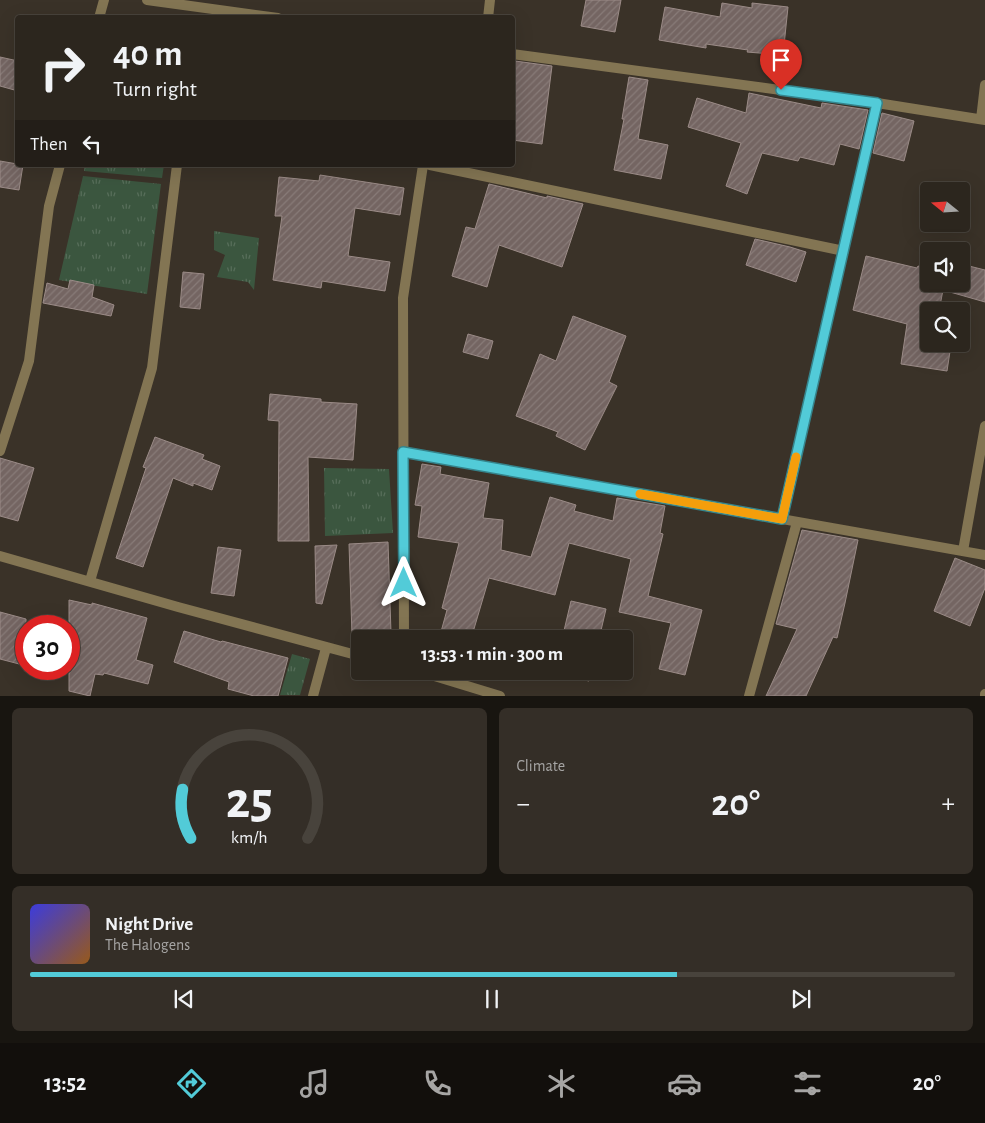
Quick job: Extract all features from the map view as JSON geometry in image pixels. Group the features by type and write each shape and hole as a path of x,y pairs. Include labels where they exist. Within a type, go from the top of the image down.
{"street":[{"path":"100,15 104,0"},
{"path":"147,0 258,15"},
{"path":"488,15 490,0"},
{"path":"196,15 197,6"},
{"path":"515,54 983,119 985,85"},
{"path":"782,519 877,103"},
{"path":"0,451 30,361 49,206 59,167"},
{"path":"90,581 152,368 177,167"},
{"path":"404,630 402,298 423,167"},
{"path":"440,167 844,251"},
{"path":"963,551 985,426"},
{"path":"403,452 985,555"},
{"path":"749,696 797,522"},
{"path":"0,556 351,654"},
{"path":"313,696 326,648"},
{"path":"448,680 500,696"}],"green space":[{"path":"85,167 164,167 162,178 84,171"},
{"path":"83,176 161,184 147,294 59,280"},
{"path":"214,231 259,238 254,290 248,282 217,277 225,255 214,250"},
{"path":"324,468 389,469 393,533 325,536"},
{"path":"292,654 310,659 300,695 280,695"}],"building":[{"path":"586,0 621,0 615,32 581,26"},
{"path":"722,3 752,8 752,3 788,7 783,55 747,52 748,50 706,44 706,48 659,40 665,7 720,17"},
{"path":"0,57 15,60 15,90 0,86"},
{"path":"515,61 552,66 542,144 515,140"},
{"path":"629,77 648,80 638,139 668,145 661,179 614,170 624,119 622,119"},
{"path":"749,93 821,108 822,103 868,110 859,149 840,144 834,165 800,157 798,161 762,153 747,194 726,186 741,143 688,127 697,98 746,113"},
{"path":"882,113 914,121 904,161 873,153"},
{"path":"0,161 15,164 15,167 23,167 19,190 0,187"},
{"path":"320,175 404,188 400,215 355,208 348,256 390,262 385,291 322,281 321,288 273,280 282,216 275,216 279,177 319,181"},
{"path":"489,184 547,198 547,196 583,204 562,267 499,245 487,287 452,276 466,227 475,229"},
{"path":"755,239 806,252 796,282 746,265"},
{"path":"866,256 917,268 920,267 920,292 943,292 941,302 920,302 920,352 950,352 947,371 901,364 907,324 853,310"},
{"path":"970,266 985,270 985,302 950,292 970,292"},
{"path":"183,272 204,274 200,309 180,307"},
{"path":"70,280 94,285 92,297 114,305 111,316 43,303 47,283 68,289"},
{"path":"573,316 626,336 609,382 617,386 585,450 556,436 558,432 516,416 540,354 556,361"},
{"path":"468,334 493,341 488,359 463,352"},
{"path":"270,394 321,399 321,402 357,404 353,460 308,457 309,541 278,541 279,421 268,420"},
{"path":"155,437 204,455 202,459 220,466 212,490 193,483 193,486 173,478 143,567 116,558 146,468 143,467"},
{"path":"0,458 34,468 18,521 0,516"},
{"path":"422,464 441,467 440,474 489,483 483,518 503,520 501,550 531,557 550,497 576,505 574,511 613,521 617,498 665,506 660,533 663,534 648,596 702,610 685,675 659,669 671,623 619,612 631,559 569,543 555,595 489,578 474,630 441,630 447,610 442,608 459,543 418,537 422,506 415,505"},
{"path":"802,530 858,540 845,603 837,638 833,637 806,696 766,696 797,629 776,624"},
{"path":"388,542 391,630 352,630 349,544"},
{"path":"337,545 322,604 316,603 315,546"},
{"path":"218,547 241,550 234,596 211,593"},
{"path":"955,558 985,570 985,588 970,626 934,611"},
{"path":"69,600 92,605 92,603 147,618 136,660 153,665 148,684 104,673 103,675 95,674 90,696 69,691 69,680 80,680 80,615 69,615"},
{"path":"571,601 606,609 601,630 564,630"},
{"path":"0,612 15,616 15,663 0,659"},
{"path":"184,631 288,658 278,696 254,696 228,689 229,682 174,662"}],"slow traffic":[{"path":"640,494 782,519 796,457"}],"route":[{"path":"404,583 403,452 782,519 877,103 781,90"}]}
